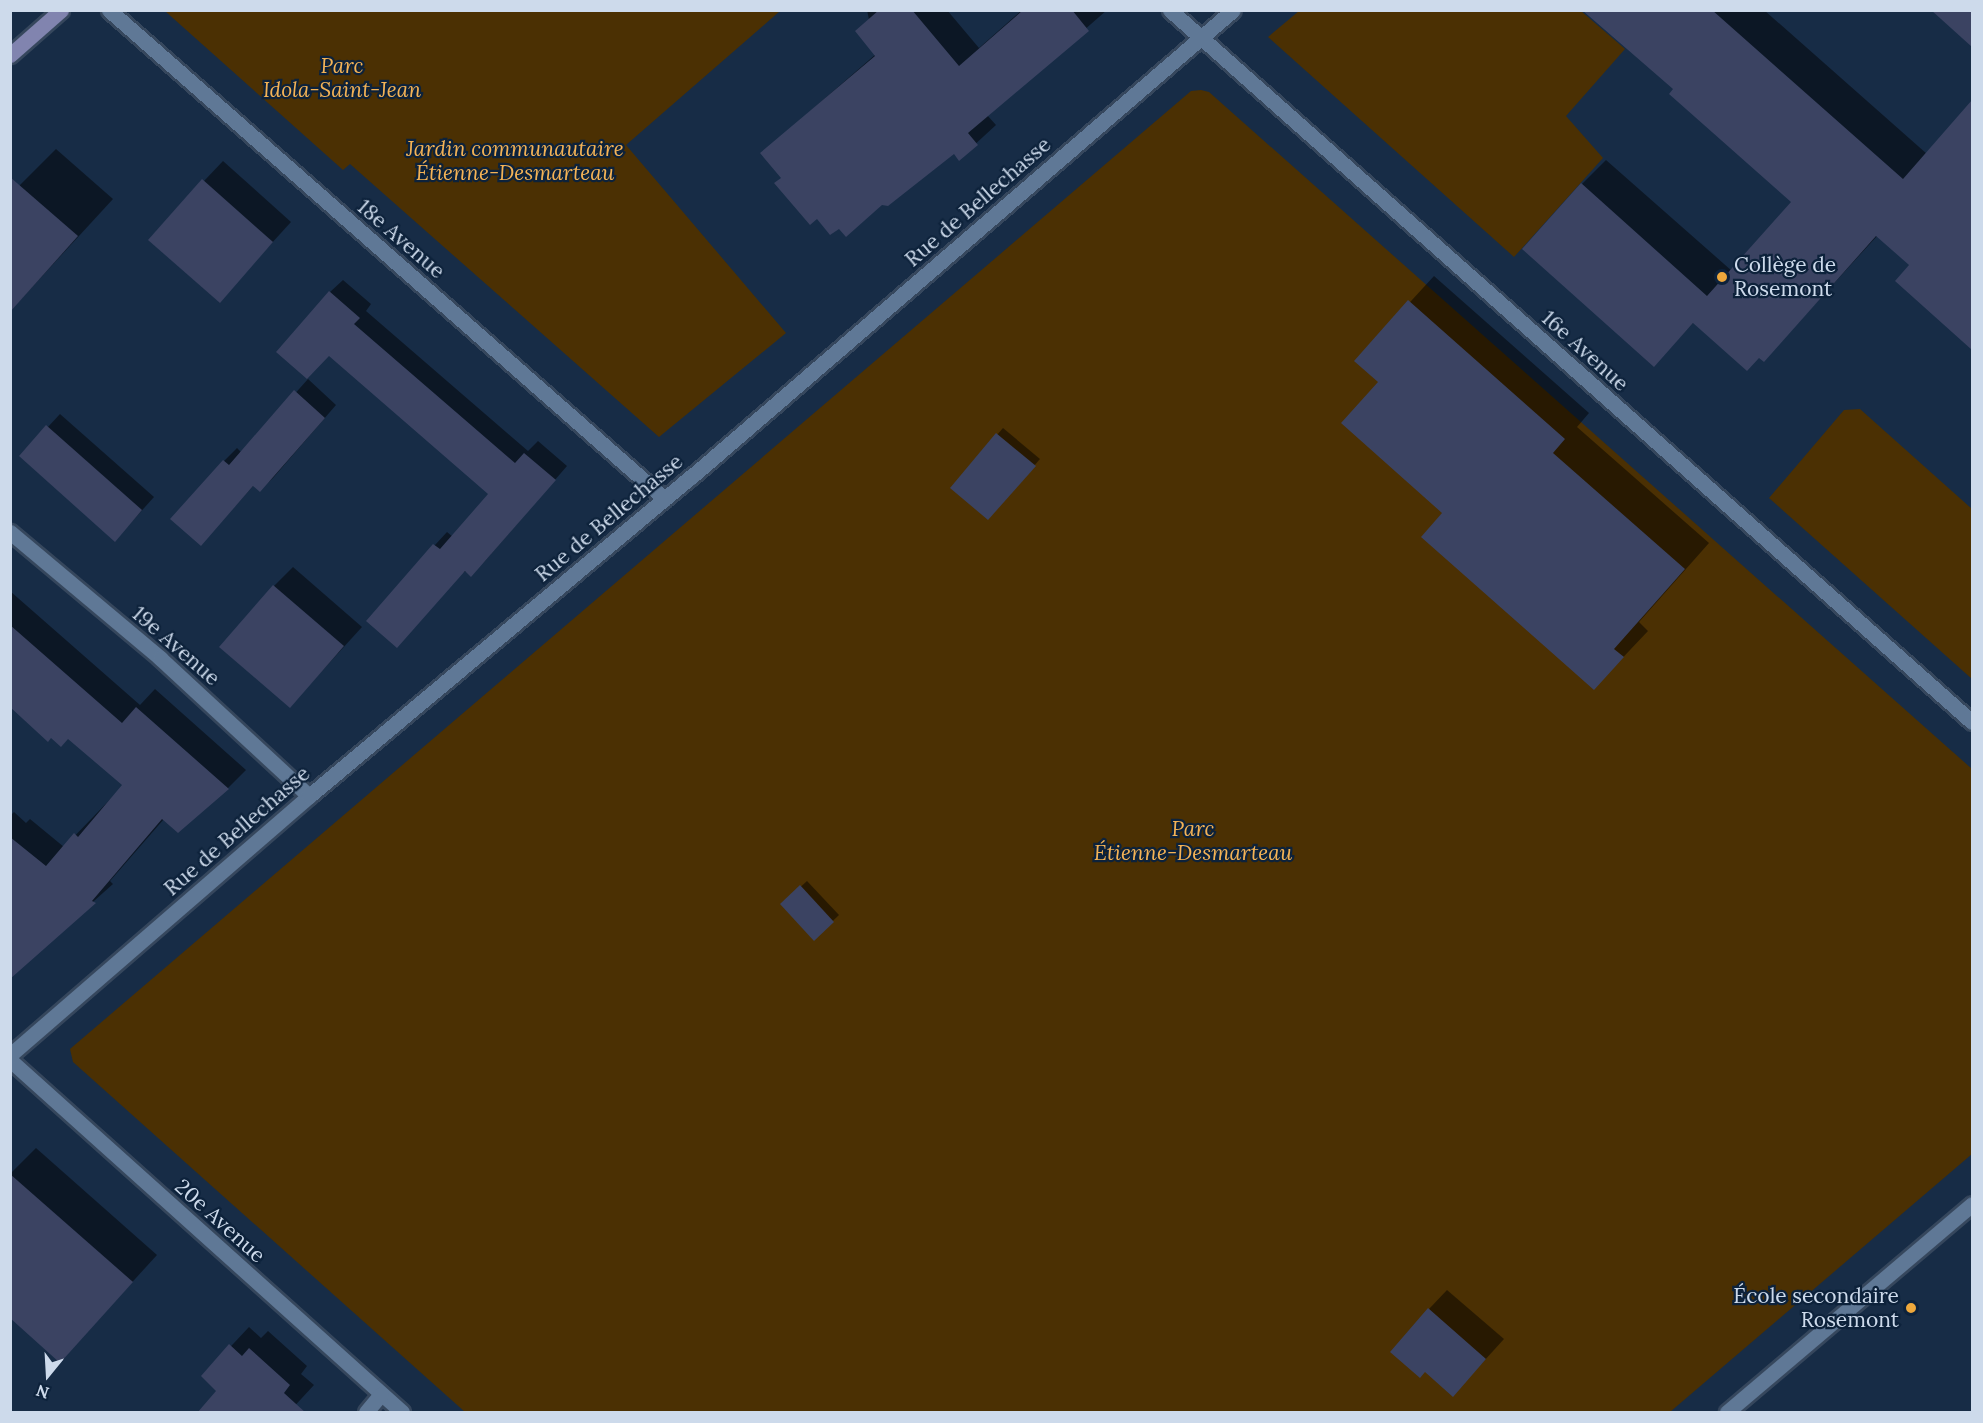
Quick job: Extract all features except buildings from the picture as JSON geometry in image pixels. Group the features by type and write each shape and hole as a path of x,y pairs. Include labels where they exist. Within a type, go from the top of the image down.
{"main road":[{"path":"10,55 61,10"}],"street":[{"name":"18e Avenue","path":"110,10 664,499"},
{"name":"16e Avenue","path":"1170,10 1972,722"},
{"name":"Rue de Bellechasse","path":"10,1055 309,796 664,499 1233,10"},
{"name":"19e Avenue","path":"10,532 160,658 309,796"},
{"name":"20e Avenue","path":"10,1060 402,1413"},
{"path":"1727,1413 1972,1204"},
{"path":"366,1413 381,1394"}],"green space":[{"name":"Jardin communautaire Étienne-Desmarteau","path":"165,11 780,11 626,145 786,333 659,437 350,164 343,170"},
{"path":"1299,11 1581,11 1625,49 1566,116 1603,158 1514,257 1268,37"},
{"name":"Parc Étienne-Desmarteau","path":"1191,91 1209,92 1972,769 1972,1154 1670,1412 465,1412 73,1062 70,1049"},
{"path":"1860,409 1972,509 1972,679 1769,498 1844,410"}],"place":[{"name":"Collège de Rosemont","path":"1722,277"},
{"name":"École secondaire Rosemont","path":"1911,1308"}],"park label":[{"name":"Parc Idola-Saint-Jean","path":"342,78"}]}
